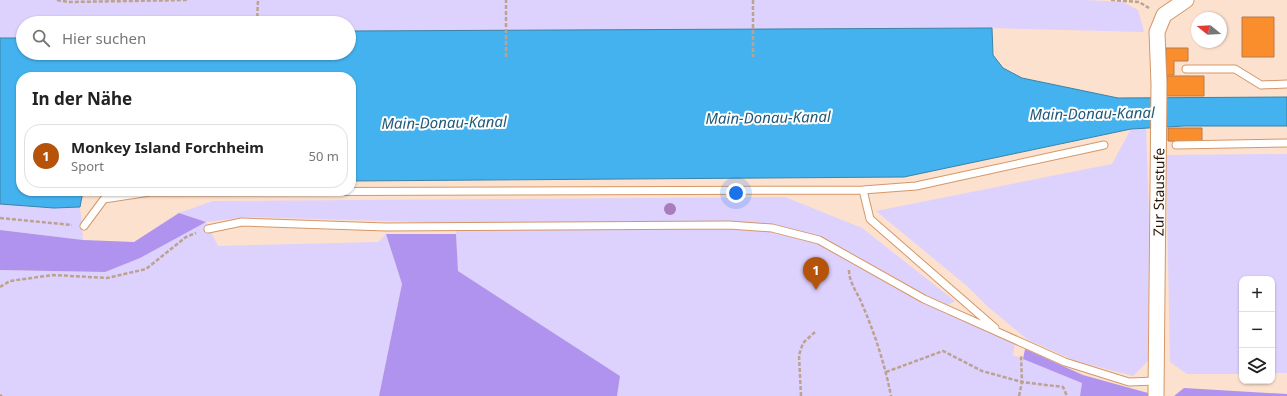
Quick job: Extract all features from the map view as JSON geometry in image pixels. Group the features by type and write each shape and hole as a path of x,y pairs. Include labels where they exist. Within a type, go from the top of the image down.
{"street":[{"path":"1164,15 1186,0"},
{"name":"Zur Staustufe","path":"1156,396 1159,84 1157,32 1164,15"}],"lane":[{"path":"1186,69 1235,69 1261,85 1287,84"},
{"path":"1176,145 1287,143"},
{"path":"356,191 863,190 916,186 1104,145"},
{"path":"863,190 870,219 1001,333"},
{"path":"84,226 104,198 119,196"},
{"path":"208,229 242,222 386,226 729,225 772,228 819,240 924,299 1064,362 1129,382 1156,381"}],"path":[{"path":"57,0 188,0"},
{"path":"257,16 258,0"},
{"path":"506,0 506,57"},
{"path":"753,0 753,57"},
{"path":"1111,0 1139,2 1164,15"},
{"path":"0,218 84,226"},
{"path":"0,287 10,281 52,275 107,278 146,269 186,237 208,229"},
{"path":"854,259 849,268 849,277 862,304 886,372 891,396"},
{"path":"801,396 799,354 803,343 815,332"},
{"path":"1019,396 1022,382 1020,341"},
{"path":"886,372 943,351 982,371 1022,382 1063,387 1067,396"}],"shaded area":[{"path":"0,0 1086,0 1123,2 1138,10 1144,32 992,28 356,31 356,16 16,16 16,38 0,38"},
{"path":"1146,128 1149,216 1148,361 1133,376 1076,361 1028,340 987,306 967,286 876,211 1112,164 1131,129"},
{"path":"1287,154 1287,373 1275,373 1275,276 1239,276 1239,374 1187,374 1170,362 1166,155"},
{"path":"785,197 862,228 955,301 942,308 1015,343 1013,355 1082,383 1080,396 617,396 620,376 458,271 456,234 458,223 247,217 206,222 179,213 213,201"},
{"path":"0,204 54,208 80,207 83,240 0,230"},
{"path":"179,213 206,222 140,258 105,272 0,270 0,230 83,240 134,242"},
{"path":"206,222 218,246 378,242 386,234 402,284 379,396 0,396 0,270 105,272"},
{"path":"386,234 456,234 458,271 620,376 617,396 379,396 402,284"},
{"path":"1025,349 1083,375 1148,393 1148,396 1080,396 1082,383 1023,359"},
{"path":"1184,388 1287,394 1287,396 1174,396"}],"water":[{"name":"Main-Donau-Kanal","path":"992,28 993,55 1003,68 1022,78 1118,98 1287,97 1287,126 1184,126 1131,129 904,177 356,181 356,72 16,72 16,196 82,196 80,207 54,208 0,204 0,38 16,38 16,60 356,60 356,31"}],"building":[{"path":"1242,17 1274,17 1274,57 1242,57"},
{"path":"1166,48 1188,48 1188,61 1174,61 1174,75 1166,75"},
{"path":"1167,76 1204,76 1204,96 1167,96"},
{"path":"1168,128 1202,128 1202,142 1168,141"}],"place":[{"name":"Monkey Island Forchheim","path":"816,290"}]}
